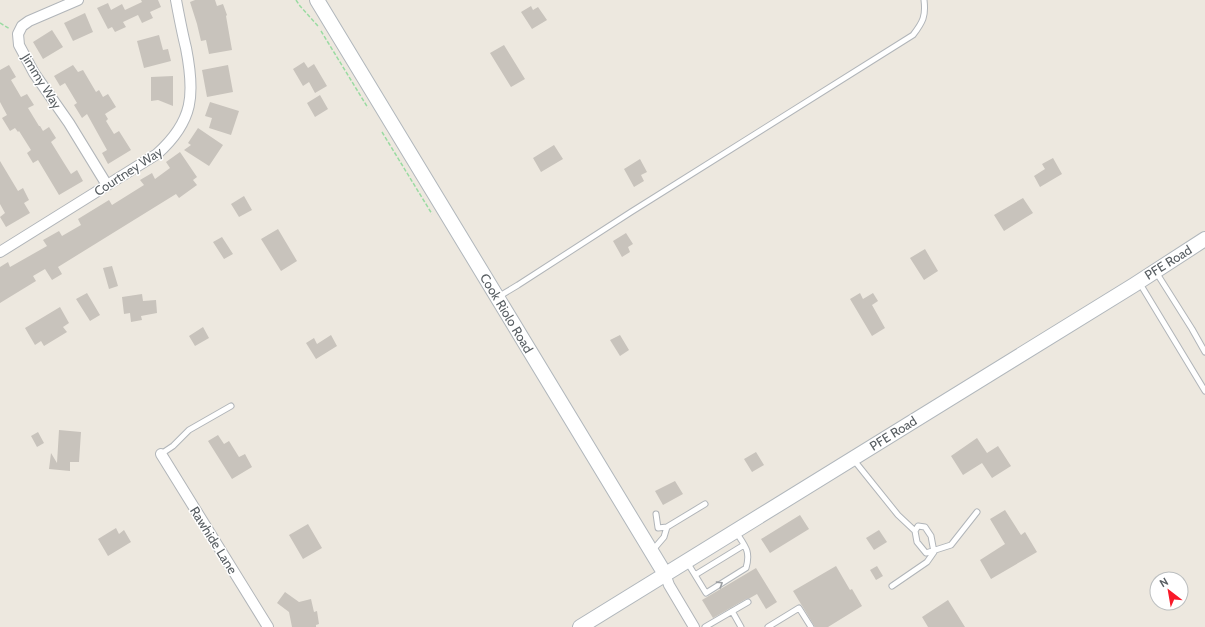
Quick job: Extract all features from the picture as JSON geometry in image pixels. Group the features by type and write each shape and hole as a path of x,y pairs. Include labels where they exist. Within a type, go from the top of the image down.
{"main road":[{"name":"Cook Riolo Road","path":"317,0 665,574"},
{"name":"PFE Road","path":"580,627 1205,239"}],"street":[{"name":"Jimmy Way","path":"78,0 29,21 22,26 18,34 19,45 34,73 69,123 107,185"},
{"name":"Courtney Way","path":"1,249 157,154 167,146 182,124 188,110 191,85 189,65 176,0"},
{"name":"Rawhide Lane","path":"161,454 268,627"},
{"name":"Cook Riolo Road","path":"665,574 669,585 694,627"}],"lane":[{"path":"497,297 518,285 642,204 913,35 920,26 925,13 924,0"},
{"path":"1155,271 1205,352"},
{"path":"1138,282 1205,391"},
{"path":"161,454 173,446 188,430 231,406"},
{"path":"853,458 898,515 915,531 918,542 926,553 934,552 951,545 977,512"},
{"path":"656,514 658,528 667,527 705,504"},
{"path":"892,586 927,562 934,552 931,536 925,527 918,526 915,531"},
{"path":"652,552 664,537 667,527"},
{"path":"686,562 706,593 746,568 748,559 744,545 735,531"},
{"path":"695,575 744,545"},
{"path":"705,627 748,602"},
{"path":"768,627 799,608 811,627"},
{"path":"732,611 741,627"}],"path":[{"path":"296,0 300,6"}],"building":[{"path":"141,0 158,0 161,7 150,12 153,18 142,23 138,15 123,22 126,27 115,32 112,27 108,29 97,8 108,3 111,10 122,4 125,10 142,2"},
{"path":"195,0 215,0 217,6 223,4 227,15 232,50 209,54 206,40 201,41 190,2"},
{"path":"531,6 533,10 538,7 547,20 532,29 521,12"},
{"path":"85,13 93,32 73,41 64,23"},
{"path":"52,30 63,47 43,59 33,42"},
{"path":"159,35 163,50 168,49 171,61 144,68 137,41"},
{"path":"504,45 525,79 511,87 490,53"},
{"path":"304,62 308,68 314,64 327,86 315,93 309,82 303,86 293,69"},
{"path":"9,65 16,77 11,80 21,97 27,94 34,105 28,108 39,126 43,131 49,127 56,138 51,142 64,163 71,174 77,170 83,181 59,195 38,160 33,163 27,153 31,150 19,131 18,132 15,128 10,131 2,118 7,115 0,102 0,70"},
{"path":"73,65 78,72 83,70 96,92 99,90 103,97 108,94 116,107 105,114 108,119 106,121 114,134 119,131 131,150 108,164 102,153 107,150 87,114 82,118 74,105 77,103 65,83 60,86 54,76"},
{"path":"228,65 233,92 207,97 202,70"},
{"path":"173,76 173,106 158,100 151,101 151,77"},
{"path":"320,95 328,109 315,117 307,103"},
{"path":"210,102 239,111 231,135 209,128 212,118 205,116"},
{"path":"198,128 223,145 209,166 184,150 191,145 188,143"},
{"path":"554,145 563,159 541,172 533,158"},
{"path":"180,152 197,177 193,180 197,185 179,198 176,194 58,267 62,274 52,280 45,269 33,276 36,281 0,303 0,267 8,262 10,267 47,246 43,240 59,231 62,236 81,225 78,219 109,200 112,205 144,185 140,180 152,173 155,179 170,168 166,162"},
{"path":"1053,158 1062,174 1040,187 1034,176 1045,169 1042,164"},
{"path":"640,159 647,172 641,175 644,181 634,187 624,169"},
{"path":"0,161 18,191 23,188 29,200 24,203 30,213 6,227 0,217 5,213 0,204"},
{"path":"244,196 252,210 239,217 231,204"},
{"path":"1023,198 1033,213 1004,231 994,215"},
{"path":"278,229 297,261 281,271 261,239"},
{"path":"626,233 633,244 628,247 630,252 622,257 613,241"},
{"path":"222,237 233,254 224,259 213,242"},
{"path":"925,249 938,271 924,280 910,258"},
{"path":"112,266 118,286 109,289 103,268"},
{"path":"87,293 100,315 90,321 76,299"},
{"path":"860,293 863,299 873,293 878,301 872,305 885,328 872,336 850,299"},
{"path":"142,294 143,301 156,300 157,313 141,316 142,320 131,322 130,313 124,314 122,297"},
{"path":"60,307 69,323 63,327 67,332 44,346 41,341 35,345 25,328"},
{"path":"203,327 209,338 195,346 189,336"},
{"path":"331,335 337,346 316,359 306,343 314,338 317,344"},
{"path":"620,335 629,350 620,356 610,340"},
{"path":"59,430 81,432 79,462 70,462 70,471 49,469 51,453 57,463"},
{"path":"38,432 44,443 37,447 31,436"},
{"path":"218,435 224,444 229,441 239,457 245,454 252,467 232,479 208,441"},
{"path":"977,438 987,453 998,446 1011,466 992,478 982,463 963,475 951,456"},
{"path":"756,452 764,465 752,472 744,459"},
{"path":"675,481 683,494 663,505 655,491"},
{"path":"1005,510 1021,535 1025,532 1037,552 991,579 980,560 1005,544 990,519"},
{"path":"800,515 809,529 770,553 761,539"},
{"path":"308,524 322,548 303,559 289,535"},
{"path":"116,528 119,534 124,530 131,542 108,556 98,539"},
{"path":"879,530 887,542 874,550 866,538"},
{"path":"836,566 850,590 852,589 862,606 828,627 815,627 793,591"},
{"path":"877,566 883,576 876,580 870,570"},
{"path":"756,568 777,602 766,609 757,594 713,618 702,600"},
{"path":"285,592 299,602 311,599 314,612 317,611 319,624 316,625 316,627 292,627 289,612 277,603"},
{"path":"948,600 965,627 928,627 922,617"}]}
